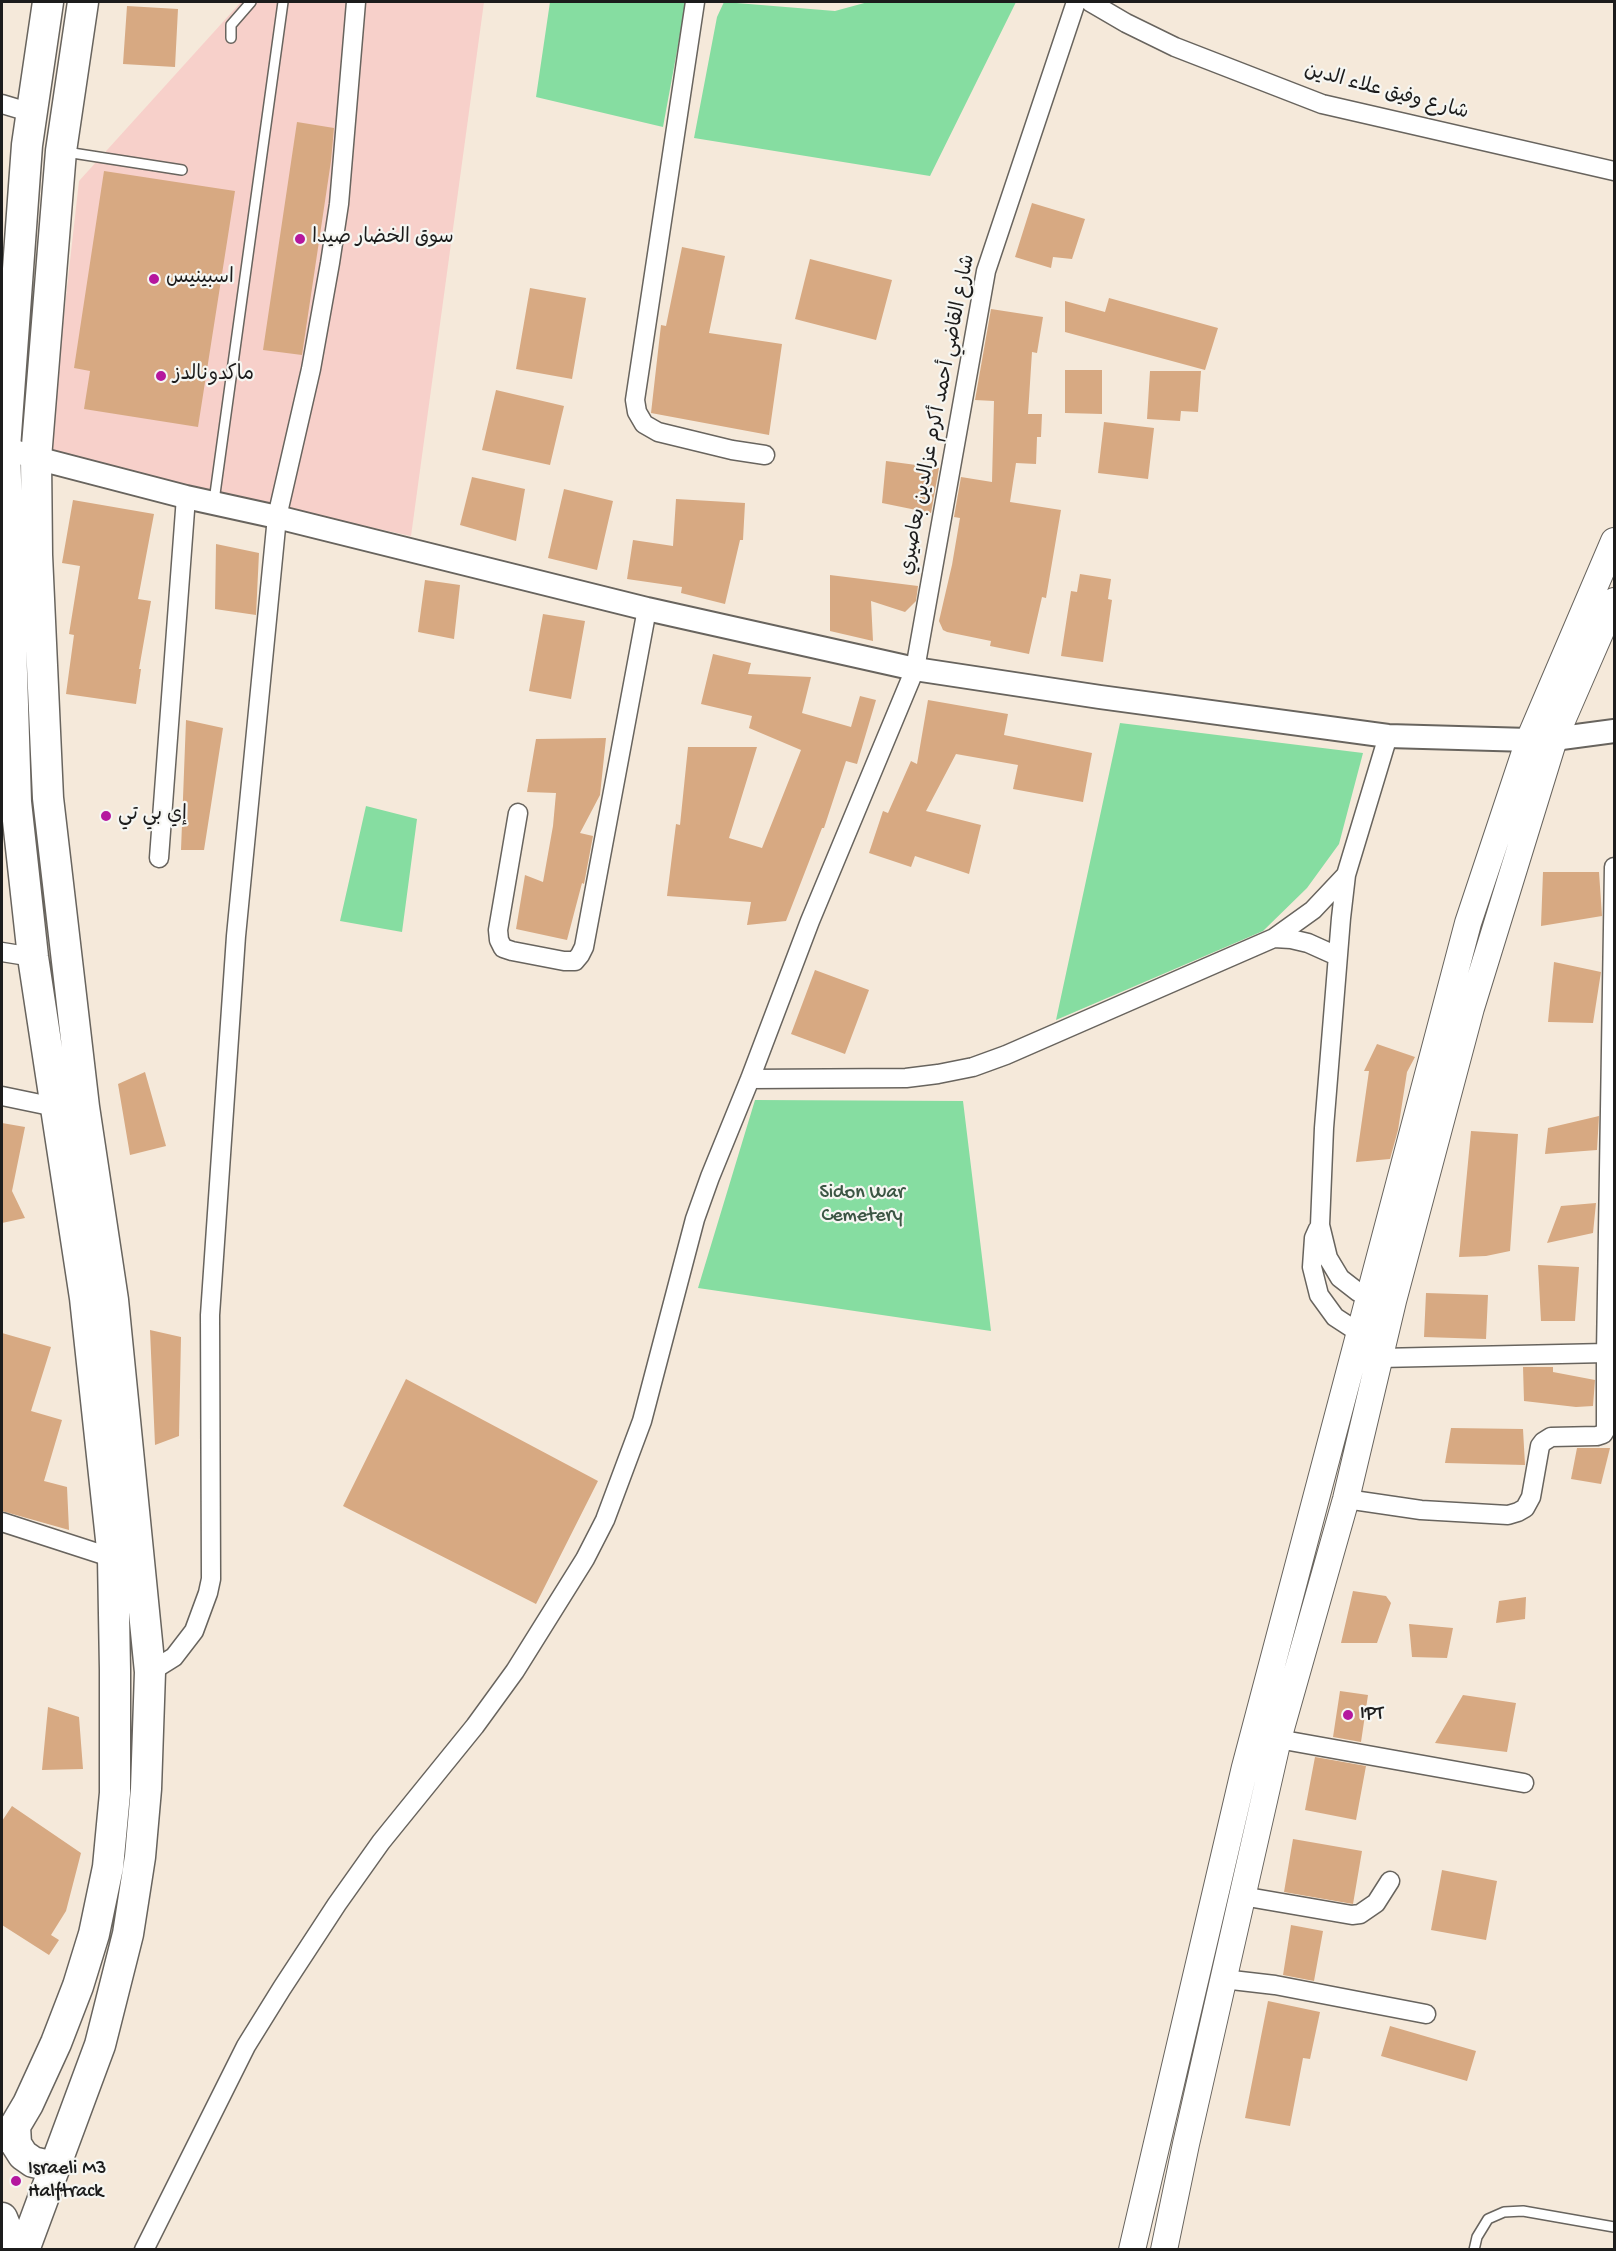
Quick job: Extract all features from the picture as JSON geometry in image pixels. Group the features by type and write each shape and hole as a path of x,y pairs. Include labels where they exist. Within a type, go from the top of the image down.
{"highway":[{"path":"48,2 27,145 3,447 5,573 16,802 33,957 85,1298 113,1558 115,1670 114,1792 108,1867 94,1934 78,1986 56,2043 28,2104 8,2132 23,2155 33,2162 46,2165 58,2161"},
{"path":"24,2250 100,2045 128,1934 140,1857 145,1800 150,1671 113,1300 84,1107 48,798 37,555 36,458 61,151 83,2"},
{"path":"2,2217 15,2250"}],"main road":[{"path":"1132,2250 1243,1774 1358,1332 1381,1298 1471,1008 1542,740 1614,541"},
{"path":"1542,740 1614,601"},
{"path":"1164,2250 1278,1738 1346,1499 1382,1348 1381,1298"},
{"path":"1243,1774 1269,1781"},
{"path":"1158,2136 1186,2144"}],"street":[{"path":"150,1671 159,1668 174,1657 194,1631 211,1579 210,1314 236,936 277,517 311,369 339,204 356,2"},
{"path":"694,2 635,400 637,412 644,424 658,432 732,450 765,455"},
{"name":"شارع القاضي أحمد أكرم عزالدين بعاصيري","path":"144,2250 246,2046 282,1988 381,1842 475,1726 515,1671 585,1559 618,1487 642,1420 695,1219 710,1177 810,921 915,669 986,271 1076,2"},
{"name":"شارع وفيق علاء الدين","path":"1090,2 1174,47 1322,104 1614,171"},
{"path":"2,104 32,113"},
{"path":"3,447 36,458 186,497 277,517 646,609 915,669 1388,736 1542,740 1614,730"},
{"path":"159,858 186,497"},
{"path":"518,813 498,930 503,948 564,961 575,961 584,947 646,609"},
{"path":"1381,1298 1358,1292 1340,1278 1328,1258 1320,1225 1324,1128 1337,956 1346,874 1388,736"},
{"path":"1346,1499 1421,1510 1508,1515 1525,1508 1531,1497 1540,1446 1543,1442 1551,1437 1597,1436 1606,1429 1606,1353 1611,1246 1614,867"},
{"path":"750,1079 906,1078 973,1067 1006,1055 1274,938 1313,910 1346,874"},
{"path":"1274,938 1308,943 1337,956"},
{"path":"2,952 33,957"},
{"path":"2,1096 55,1107"},
{"path":"1320,1225 1314,1238 1312,1267 1319,1295 1335,1317 1382,1348 1606,1353"},
{"path":"2,1522 113,1558"},
{"path":"1278,1738 1524,1783"},
{"path":"1242,1896 1352,1916 1360,1914 1376,1903 1390,1881"},
{"path":"1223,1979 1275,1985 1426,2014"}],"lane":[{"path":"231,38 231,25 251,2"},
{"path":"214,502 283,2"},
{"path":"61,151 182,170"},
{"path":"1474,2250 1477,2237 1488,2219 1504,2212 1523,2211 1614,2227"}],"shaded area":[{"path":"241,2 484,2 411,536 48,457 79,181"}],"green space":[{"path":"550,2 686,2 663,127 536,97"},
{"path":"724,2 835,11 868,2 1016,2 930,176 694,138 717,17"},
{"path":"1120,723 1363,753 1339,844 1307,888 1263,931 1056,1020"},
{"path":"366,806 417,819 402,932 340,921"},
{"name":"Sidon War Cemetery","path":"755,1100 963,1101 991,1331 698,1288"}],"building":[{"path":"127,6 178,9 175,67 123,64"},
{"name":"سوق الخضار صيدا","path":"297,122 334,128 302,355 263,350"},
{"name":"اسبينيس","path":"104,171 235,191 198,427 84,409 90,371 74,368"},
{"path":"1032,203 1085,219 1072,259 1053,257 1051,268 1015,257"},
{"path":"682,247 725,256 709,333 782,344 769,435 651,413 661,325 666,326"},
{"path":"810,259 892,280 876,340 795,319"},
{"path":"530,288 586,298 572,379 516,369"},
{"path":"1109,298 1218,328 1205,370 1065,332 1065,301 1105,312"},
{"path":"991,309 1043,317 1037,353 1032,352 1028,414 1042,414 1041,437 1037,437 1036,464 1016,463 1010,502 1061,510 1046,598 1042,597 1029,654 990,646 991,641 947,632 943,630 939,621 960,518 954,517 961,477 992,482 994,401 975,400"},
{"path":"1065,370 1102,370 1102,414 1065,413"},
{"path":"1150,371 1201,371 1198,412 1181,411 1180,421 1147,419"},
{"path":"496,390 564,406 550,465 482,450"},
{"path":"1104,422 1154,428 1148,479 1098,473"},
{"path":"886,461 939,468 931,513 882,503"},
{"path":"472,477 525,489 516,541 460,525"},
{"path":"564,489 613,501 597,570 548,558"},
{"path":"676,499 745,503 743,540 740,540 725,604 681,593 682,587 627,579 633,540 673,546"},
{"path":"73,500 154,514 138,599 151,601 139,669 141,669 136,704 66,694 74,635 69,634 80,566 62,563"},
{"path":"216,544 259,553 256,615 215,609"},
{"path":"1080,574 1111,579 1108,599 1112,600 1103,662 1061,656 1071,591 1077,592"},
{"path":"830,575 918,586 916,601 905,612 871,601 873,641 830,631"},
{"path":"425,580 460,585 454,639 418,632"},
{"path":"543,614 585,621 571,699 529,691"},
{"path":"713,654 751,663 748,674 811,677 802,713 851,727 860,696 876,700 857,764 846,761 824,828 822,828 786,921 747,925 751,902 667,896 676,824 680,825 688,747 757,747 729,838 762,848 801,750 749,728 752,716 701,704"},
{"path":"928,700 1008,714 1004,735 1092,753 1083,802 1013,789 1018,765 956,754 926,811 981,825 969,874 915,856 911,867 869,853 883,811 888,813 911,761 917,764"},
{"path":"186,720 223,728 204,850 181,850"},
{"path":"606,738 600,795 580,833 593,836 584,884 582,883 567,940 516,929 525,875 543,882 553,826 556,793 527,792 536,739"},
{"path":"1543,872 1599,872 1602,916 1541,926"},
{"path":"1554,962 1601,972 1593,1023 1548,1022"},
{"path":"815,970 869,990 845,1054 791,1034"},
{"path":"1377,1044 1415,1057 1407,1072 1398,1130 1390,1159 1356,1162 1369,1071 1364,1071"},
{"path":"145,1072 166,1146 130,1155 118,1084"},
{"path":"1599,1116 1597,1150 1545,1154 1548,1128"},
{"path":"2,1123 25,1127 12,1191 25,1218 2,1223"},
{"path":"1471,1131 1518,1134 1510,1251 1486,1256 1459,1257"},
{"path":"1596,1203 1593,1233 1547,1243 1561,1206"},
{"path":"1538,1265 1579,1267 1575,1321 1541,1321"},
{"path":"1426,1293 1488,1295 1486,1339 1424,1337"},
{"path":"150,1330 181,1337 179,1436 155,1445"},
{"path":"2,1333 51,1347 31,1411 62,1420 44,1481 67,1487 69,1530 2,1511"},
{"path":"1523,1367 1553,1367 1553,1372 1595,1380 1593,1406 1576,1407 1524,1401"},
{"path":"406,1379 598,1481 536,1604 343,1506"},
{"path":"1451,1428 1523,1429 1525,1465 1445,1463"},
{"path":"1577,1448 1610,1448 1601,1484 1571,1479"},
{"path":"1353,1591 1386,1596 1391,1603 1377,1643 1341,1643"},
{"path":"1526,1597 1525,1619 1496,1623 1499,1601"},
{"path":"1409,1624 1453,1628 1447,1658 1412,1657"},
{"path":"1340,1691 1368,1695 1361,1742 1333,1737"},
{"path":"1463,1695 1516,1703 1507,1752 1435,1743"},
{"path":"48,1707 79,1717 83,1769 42,1770"},
{"path":"1315,1757 1366,1766 1356,1820 1305,1810"},
{"path":"12,1806 81,1853 66,1911 51,1935 59,1940 49,1955 2,1925 2,1821"},
{"path":"1293,1839 1362,1851 1353,1904 1284,1892"},
{"path":"1442,1870 1497,1881 1486,1940 1431,1930"},
{"path":"1291,1925 1323,1931 1314,1981 1283,1975"},
{"path":"1268,2001 1320,2012 1310,2059 1303,2058 1290,2126 1245,2118"},
{"path":"1390,2026 1476,2051 1467,2081 1381,2056"}],"place":[{"name":"سوق الخضار صيدا","path":"300,239"},
{"name":"اسبينيس","path":"154,279"},
{"name":"ماكدونالدز","path":"161,376"},
{"name":"إي بي تي","path":"106,816"},
{"name":"IPT","path":"1348,1715"},
{"name":"Israeli M3 Halftrack","path":"16,2181"}]}
